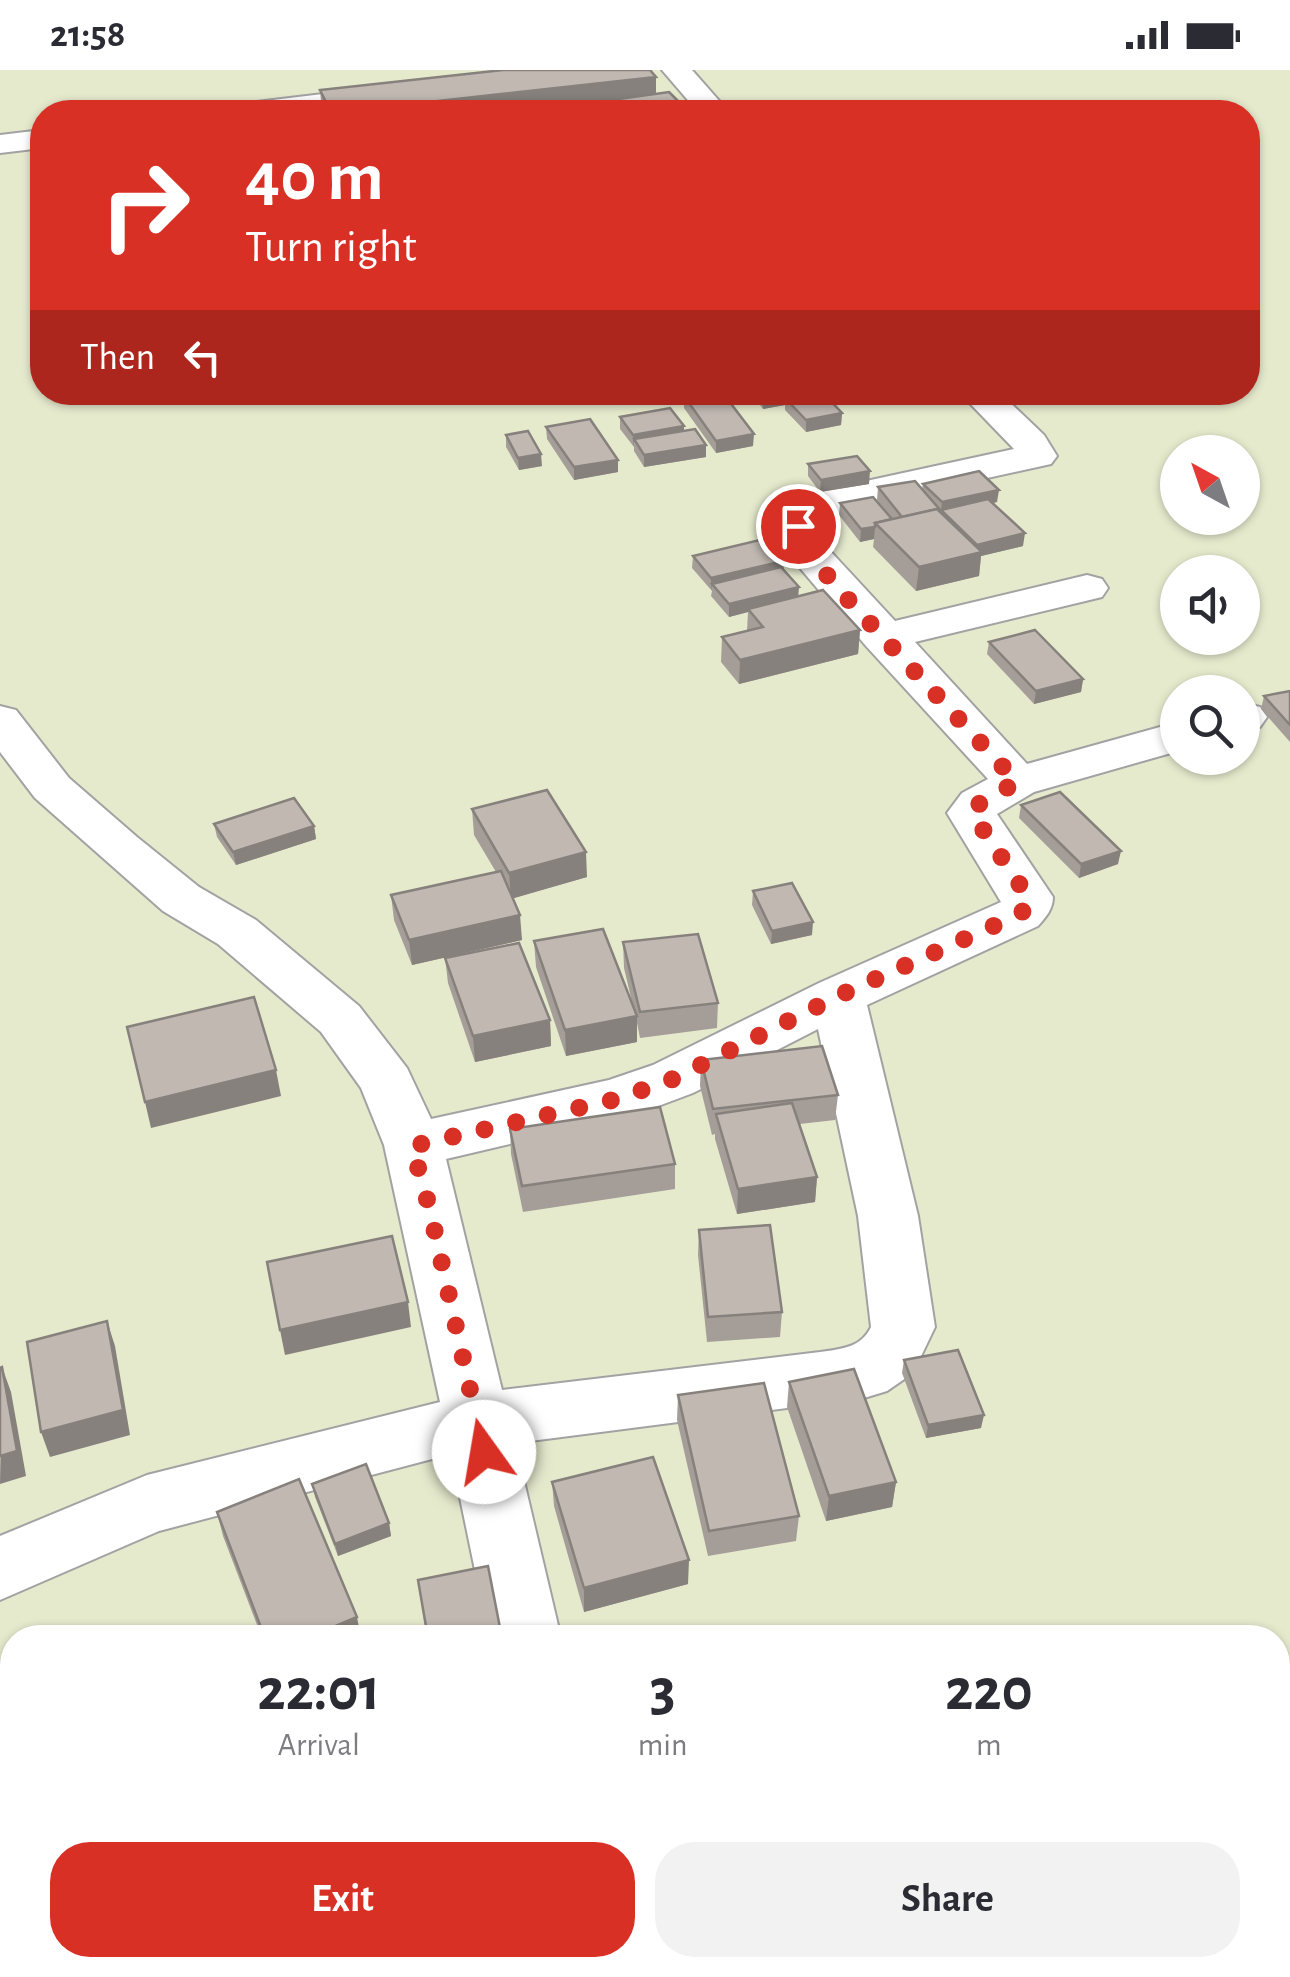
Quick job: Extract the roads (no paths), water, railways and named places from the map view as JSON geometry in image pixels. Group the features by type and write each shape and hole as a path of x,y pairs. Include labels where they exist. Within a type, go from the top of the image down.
{"street":[{"path":"676,70 703,100"},
{"path":"347,100 422,91"},
{"path":"0,144 30,140"},
{"path":"991,405 1030,443 1038,456 834,500 798,526 799,542 1017,782"},
{"path":"882,637 1086,588"},
{"path":"0,720 52,788 118,848 181,899 237,932 340,1018 387,1082 412,1146 523,1625"},
{"path":"412,1146 617,1099 673,1079 838,996 1020,914 1028,906 1028,897 972,813 979,804 1017,782 1160,741"},
{"path":"0,1570 147,1504 477,1420 864,1372 890,1354 903,1327 888,1216 838,996"}]}
